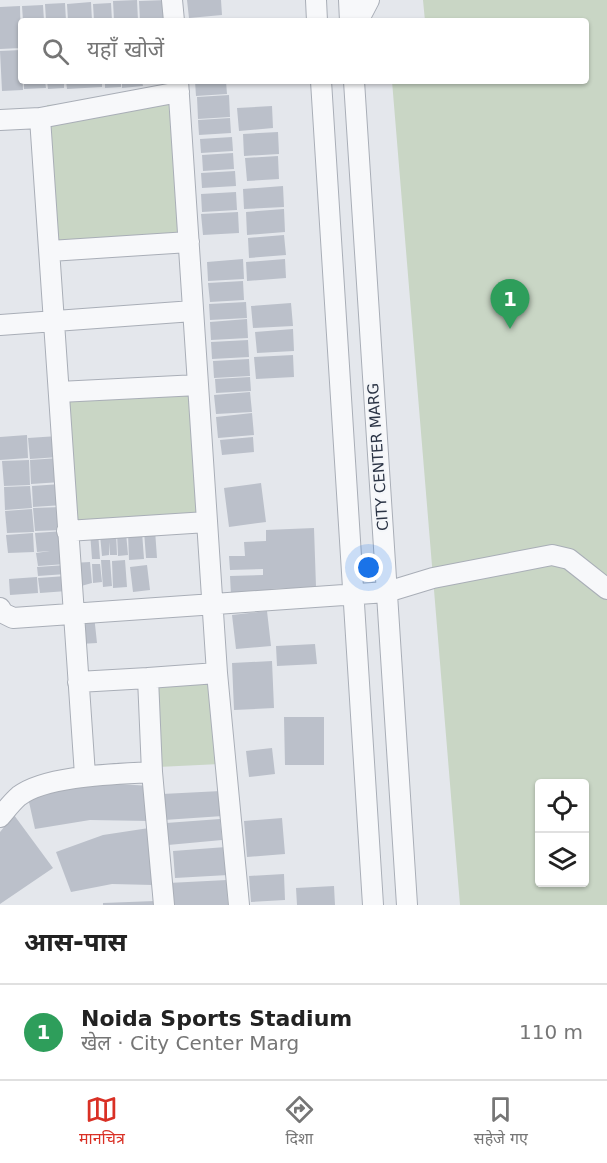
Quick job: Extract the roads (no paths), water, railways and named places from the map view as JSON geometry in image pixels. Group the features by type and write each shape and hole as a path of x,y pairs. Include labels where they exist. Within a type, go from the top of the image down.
{"street":[{"path":"172,0 174,18"},
{"path":"316,0 317,18"},
{"path":"349,0 350,18"},
{"path":"360,18 369,0"},
{"path":"321,84 374,905"},
{"name":"CITY CENTER MARG","path":"354,84 407,905"},
{"path":"0,120 40,118 178,87 218,673 239,905"},
{"path":"40,118 55,321 72,613 85,775"},
{"path":"50,251 189,242"},
{"path":"0,325 194,311"},
{"path":"59,392 198,385"},
{"path":"67,531 207,522"},
{"path":"0,608 3,613 12,618 387,592 433,578 552,555 568,559 607,588"},
{"path":"78,682 218,673"},
{"path":"148,678 152,772 164,905"},
{"path":"0,817 19,796 30,790 85,775 152,772"}],"place":[{"name":"Noida Sports Stadium","path":"510,329"}]}
